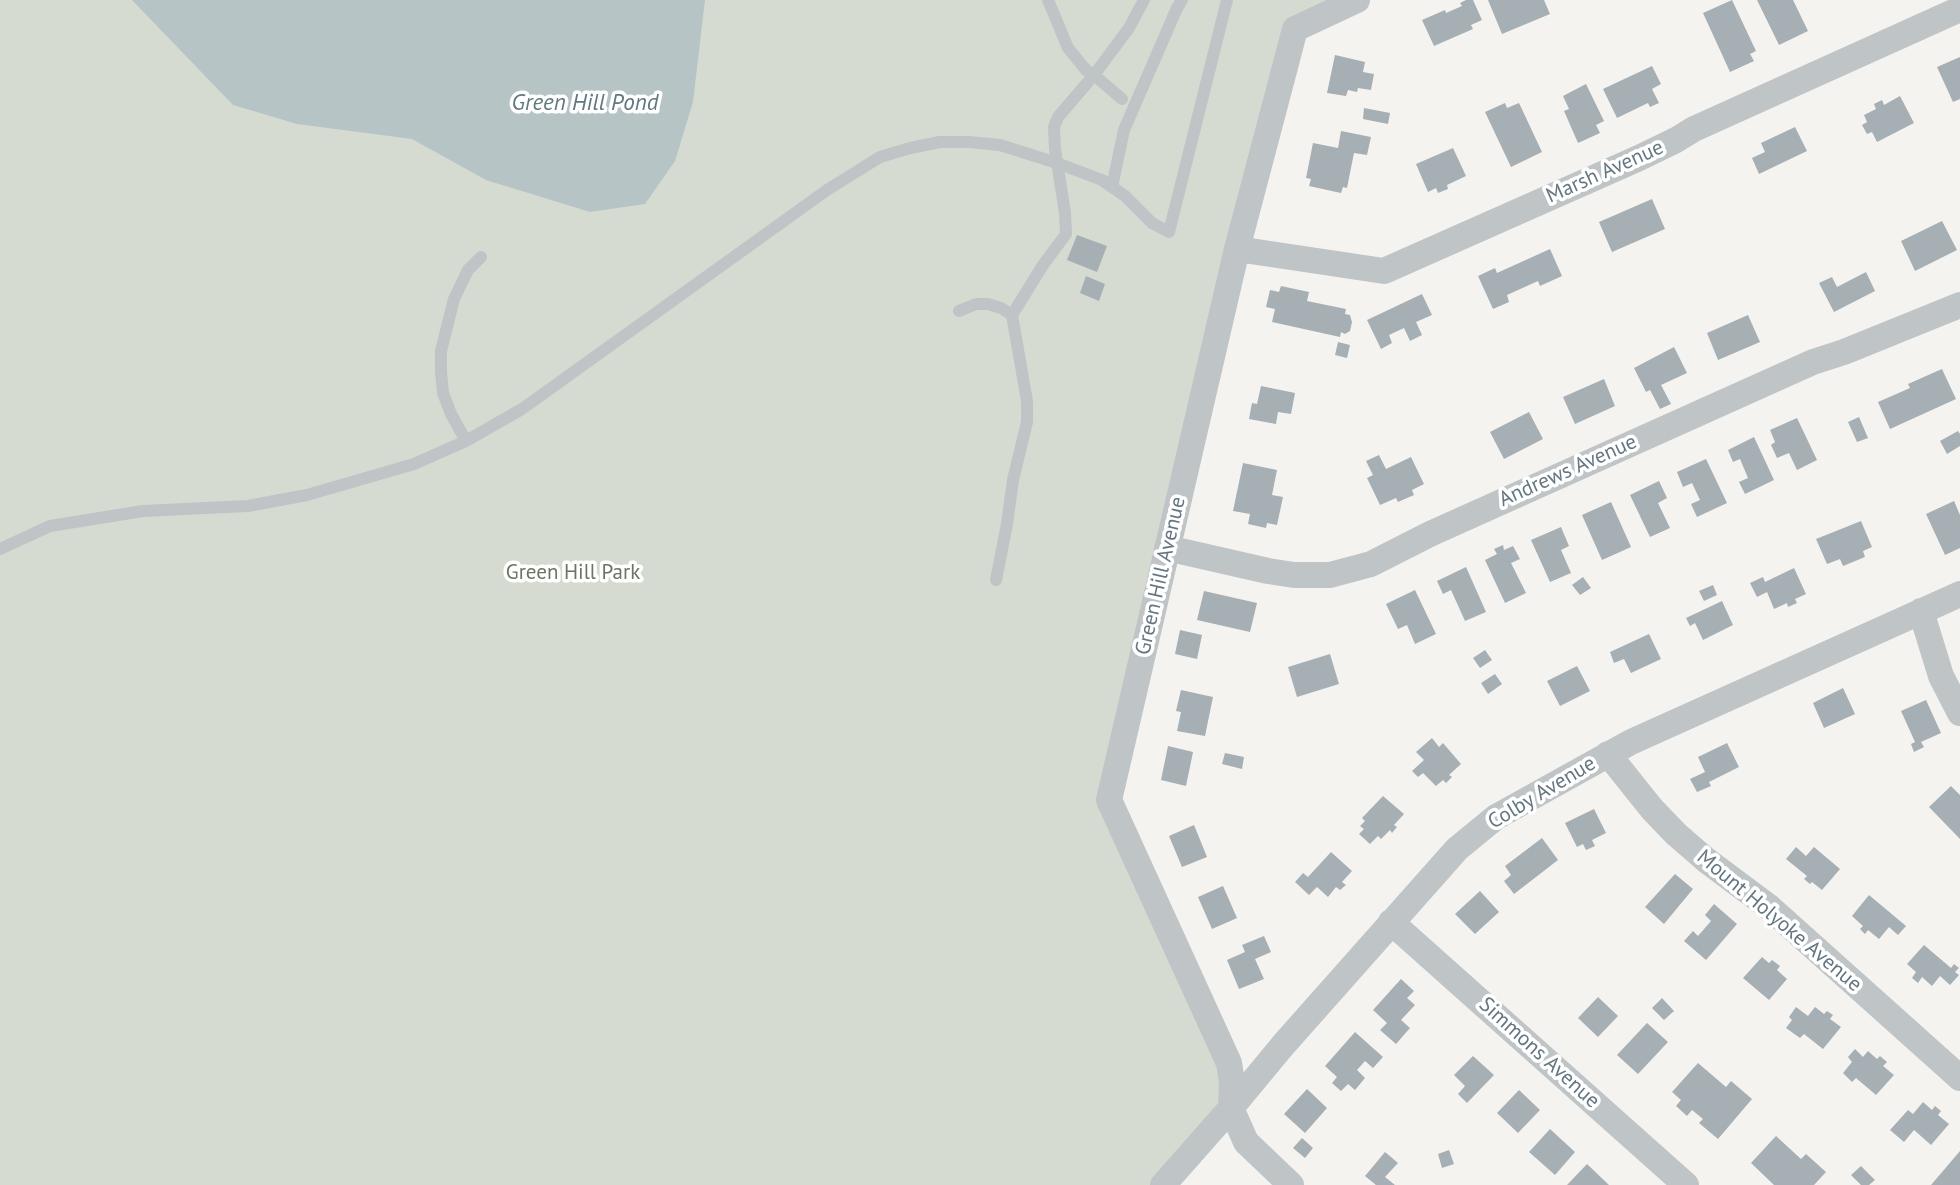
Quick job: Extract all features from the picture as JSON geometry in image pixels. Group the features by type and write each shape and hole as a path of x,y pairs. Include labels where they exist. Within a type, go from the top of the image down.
{"street":[{"name":"Green Hill Avenue","path":"1231,1108 1232,1082 1228,1063 1109,800 1237,249 1295,29 1357,0"},
{"name":"Marsh Avenue","path":"1237,249 1384,271 1639,158 1694,129 1960,9"},
{"name":"Andrews Avenue","path":"1167,548 1294,575 1330,575 1371,564 1442,528 1813,362 1960,305"},
{"name":"Colby Avenue","path":"1163,1185 1457,849 1496,817 1638,738 1960,594"},
{"path":"1921,611 1941,677 1960,713"},
{"name":"Mount Holyoke Avenue","path":"1608,754 1676,834 1789,924 1960,1078"},
{"name":"Simmons Avenue","path":"1391,922 1686,1185"},
{"path":"1231,1108 1246,1142 1290,1185"}],"lane":[{"path":"1048,0 1068,48 1086,70 1122,99"},
{"path":"996,580 1013,480 1027,422 1027,401 1012,315 1066,234 1054,127 1058,117 1129,28 1144,0"},
{"path":"1112,187 1124,130 1182,0"},
{"path":"0,549 50,526 143,512 248,506 307,495 414,464 466,441 522,409 827,190 880,157 940,142 1000,145 1102,180 1125,196 1152,223 1169,232 1227,0"},
{"path":"466,441 443,393 441,351 454,299 468,270 481,257"},
{"path":"959,311 976,304 988,304 1012,315"}],"green space":[{"name":"Green Hill Park","path":"0,0 1357,0 1295,30 1109,800 1229,1063 1231,1108 1163,1185 0,1185"}],"water":[{"name":"Green Hill Pond","path":"132,0 705,0 693,102 675,161 645,204 590,212 486,180 412,139 297,124 233,105"}],"building":[{"path":"1473,0 1482,20 1471,25 1473,29 1434,46 1422,20 1462,6 1460,3"},
{"path":"1488,0 1544,0 1550,14 1502,34"},
{"path":"1732,0 1756,51 1750,54 1754,61 1730,72 1703,13"},
{"path":"1757,0 1793,0 1808,31 1779,45"},
{"path":"1335,55 1365,62 1363,72 1374,74 1371,90 1348,90 1346,96 1327,93"},
{"path":"1960,57 1960,99 1953,102 1937,67"},
{"path":"1652,66 1661,84 1652,89 1659,103 1650,107 1648,103 1617,118 1603,89"},
{"path":"1586,84 1604,121 1596,125 1600,133 1578,143 1564,111 1569,109 1563,96"},
{"path":"1900,96 1914,123 1877,142 1872,132 1867,134 1862,125 1867,122 1864,115 1876,109 1874,104 1882,100 1884,105"},
{"path":"1505,103 1507,108 1519,103 1542,152 1511,167 1485,112"},
{"path":"1364,108 1390,113 1388,124 1363,119"},
{"path":"1795,127 1807,151 1759,174 1752,158 1765,152 1761,143"},
{"path":"1341,131 1371,137 1367,155 1354,153 1347,188 1343,187 1341,193 1309,186 1311,179 1306,178 1313,143 1338,148"},
{"path":"1453,148 1466,176 1447,185 1448,189 1438,193 1436,188 1428,192 1416,164"},
{"path":"1652,199 1665,229 1612,252 1599,222"},
{"path":"1942,221 1957,250 1915,271 1901,241"},
{"path":"1077,235 1107,246 1097,272 1067,260"},
{"path":"1550,249 1562,276 1540,286 1538,281 1507,295 1509,302 1493,309 1478,276 1495,268 1497,273"},
{"path":"1866,272 1875,291 1834,312 1819,283 1832,277 1837,287"},
{"path":"1086,276 1105,284 1099,301 1080,293"},
{"path":"1281,286 1309,292 1307,301 1346,309 1345,314 1350,315 1352,322 1350,331 1345,334 1341,332 1340,337 1272,322 1275,309 1266,307 1270,290 1279,292"},
{"path":"1422,294 1432,315 1416,322 1422,335 1410,341 1404,328 1389,335 1392,343 1381,349 1367,320"},
{"path":"1748,315 1760,342 1718,360 1707,333"},
{"path":"1338,342 1350,345 1347,358 1335,355"},
{"path":"1674,347 1687,373 1661,385 1671,404 1660,409 1650,390 1646,392 1634,368"},
{"path":"1942,369 1956,399 1890,429 1878,402 1910,388 1908,384"},
{"path":"1604,379 1615,406 1575,424 1563,397"},
{"path":"1261,386 1295,393 1291,414 1278,412 1276,424 1249,419 1252,403 1257,404"},
{"path":"1529,412 1543,439 1504,459 1490,432"},
{"path":"1859,417 1868,438 1857,442 1848,422"},
{"path":"1797,418 1817,460 1797,470 1789,453 1777,458 1771,445 1775,442 1770,430"},
{"path":"1958,431 1960,446 1947,454 1940,441"},
{"path":"1754,437 1774,480 1745,494 1739,482 1748,478 1740,459 1733,462 1728,450"},
{"path":"1379,455 1386,469 1411,457 1424,484 1412,490 1414,495 1398,502 1396,498 1380,505 1367,478 1373,475 1366,461"},
{"path":"1706,459 1727,503 1697,517 1691,504 1700,500 1692,483 1683,487 1677,472"},
{"path":"1243,463 1277,470 1272,495 1283,497 1277,525 1267,523 1266,528 1248,524 1250,514 1233,511"},
{"path":"1659,481 1667,498 1658,503 1670,528 1650,537 1630,495"},
{"path":"1954,501 1960,515 1960,548 1945,555 1926,514"},
{"path":"1611,502 1631,547 1602,560 1582,515"},
{"path":"1861,521 1872,547 1863,551 1865,557 1843,566 1840,559 1827,564 1816,539"},
{"path":"1561,527 1569,546 1561,550 1571,573 1550,582 1531,540"},
{"path":"1503,545 1504,550 1513,546 1520,559 1511,563 1526,593 1505,603 1485,560 1497,554 1494,549"},
{"path":"1466,567 1486,612 1465,621 1451,590 1443,594 1437,581"},
{"path":"1794,568 1806,594 1795,599 1797,603 1788,607 1787,603 1774,609 1767,592 1757,597 1750,583 1763,577 1765,582"},
{"path":"1583,577 1591,588 1580,595 1572,585"},
{"path":"1713,585 1717,595 1704,601 1699,591"},
{"path":"1415,590 1436,634 1415,644 1407,625 1398,629 1386,604"},
{"path":"1204,591 1257,603 1250,632 1197,620"},
{"path":"1722,601 1733,625 1703,640 1695,623 1690,626 1686,618"},
{"path":"1180,630 1202,635 1197,659 1175,654"},
{"path":"1649,634 1661,659 1631,673 1624,659 1614,663 1610,652"},
{"path":"1485,650 1492,660 1480,668 1473,658"},
{"path":"1330,654 1339,684 1297,697 1288,667"},
{"path":"1577,666 1590,691 1560,706 1547,681"},
{"path":"1495,674 1502,684 1488,694 1481,683"},
{"path":"1843,688 1855,714 1824,728 1813,703"},
{"path":"1181,690 1213,697 1205,736 1177,731 1181,712 1176,711"},
{"path":"1926,700 1941,733 1921,742 1924,747 1914,752 1911,744 1915,742 1901,711"},
{"path":"1432,738 1439,747 1443,743 1461,764 1449,775 1452,777 1446,783 1443,780 1436,786 1423,773 1418,777 1412,771 1424,760 1416,752"},
{"path":"1727,743 1739,767 1709,782 1711,786 1697,792 1690,779 1705,772 1698,757"},
{"path":"1168,746 1193,752 1186,786 1161,780"},
{"path":"1225,753 1244,757 1242,769 1222,764"},
{"path":"1951,786 1960,795 1960,839 1929,807"},
{"path":"1383,796 1404,814 1394,825 1397,827 1392,833 1390,830 1381,839 1378,836 1370,844 1359,834 1364,829 1360,826 1365,821 1362,818"},
{"path":"1594,809 1606,833 1592,840 1595,846 1586,850 1583,844 1577,847 1565,823"},
{"path":"1194,825 1207,857 1182,867 1169,836"},
{"path":"1542,838 1558,860 1514,894 1504,881 1511,875 1505,866"},
{"path":"1796,847 1806,856 1814,847 1840,869 1822,890 1804,879 1807,876 1786,859"},
{"path":"1331,852 1352,871 1342,882 1346,885 1340,890 1336,887 1328,897 1317,887 1309,895 1295,882 1303,873 1308,877"},
{"path":"1675,874 1693,889 1664,924 1645,907"},
{"path":"1223,886 1237,918 1212,929 1198,897"},
{"path":"1480,891 1499,912 1475,934 1455,914"},
{"path":"1869,895 1906,926 1898,935 1889,927 1879,939 1868,930 1865,934 1860,929 1863,926 1852,916"},
{"path":"1714,904 1737,924 1706,960 1684,941 1693,931 1698,936 1711,921 1705,915"},
{"path":"1264,936 1271,952 1255,959 1264,979 1239,989 1227,960 1245,952 1242,945"},
{"path":"1924,945 1951,968 1954,964 1959,968 1955,972 1959,975 1950,985 1940,976 1932,986 1922,977 1918,983 1912,978 1916,972 1907,964"},
{"path":"1762,957 1769,963 1772,960 1780,966 1777,970 1787,979 1769,1000 1743,978"},
{"path":"1401,979 1414,991 1407,998 1415,1005 1401,1020 1410,1028 1396,1044 1380,1030 1387,1023 1373,1010"},
{"path":"1598,997 1618,1016 1598,1037 1578,1018"},
{"path":"1662,998 1674,1011 1664,1020 1652,1008"},
{"path":"1796,1007 1808,1016 1815,1007 1824,1014 1827,1011 1833,1015 1830,1019 1841,1027 1823,1049 1804,1034 1800,1038 1786,1028"},
{"path":"1647,1023 1668,1042 1638,1074 1617,1055"},
{"path":"1355,1032 1383,1057 1373,1068 1365,1061 1357,1070 1365,1078 1355,1090 1348,1084 1341,1091 1332,1083 1337,1077 1325,1066"},
{"path":"1855,1049 1863,1057 1868,1051 1877,1059 1880,1056 1887,1062 1883,1066 1894,1075 1876,1095 1856,1078 1852,1082 1843,1073 1852,1062 1848,1057"},
{"path":"1473,1056 1494,1075 1467,1103 1458,1094 1465,1086 1454,1075"},
{"path":"1698,1063 1726,1087 1731,1081 1752,1099 1718,1139 1699,1123 1703,1119 1692,1110 1687,1116 1676,1106 1681,1100 1672,1092"},
{"path":"1307,1089 1327,1108 1305,1133 1284,1114"},
{"path":"1519,1090 1540,1110 1518,1133 1497,1113"},
{"path":"1923,1102 1932,1110 1935,1106 1941,1111 1938,1115 1949,1124 1931,1145 1914,1130 1904,1142 1890,1130 1908,1110 1913,1114"},
{"path":"1550,1129 1575,1152 1555,1175 1529,1152"},
{"path":"1776,1136 1801,1159 1806,1154 1826,1172 1814,1185 1774,1185 1751,1163"},
{"path":"1302,1138 1313,1148 1305,1158 1293,1148"},
{"path":"1449,1150 1454,1164 1442,1168 1438,1154"},
{"path":"1960,1151 1960,1185 1931,1185"},
{"path":"1385,1152 1398,1163 1385,1177 1395,1185 1376,1185 1365,1176"},
{"path":"1587,1164 1609,1185 1567,1185"},
{"path":"1861,1166 1875,1180 1869,1185 1861,1185 1851,1175"}]}
